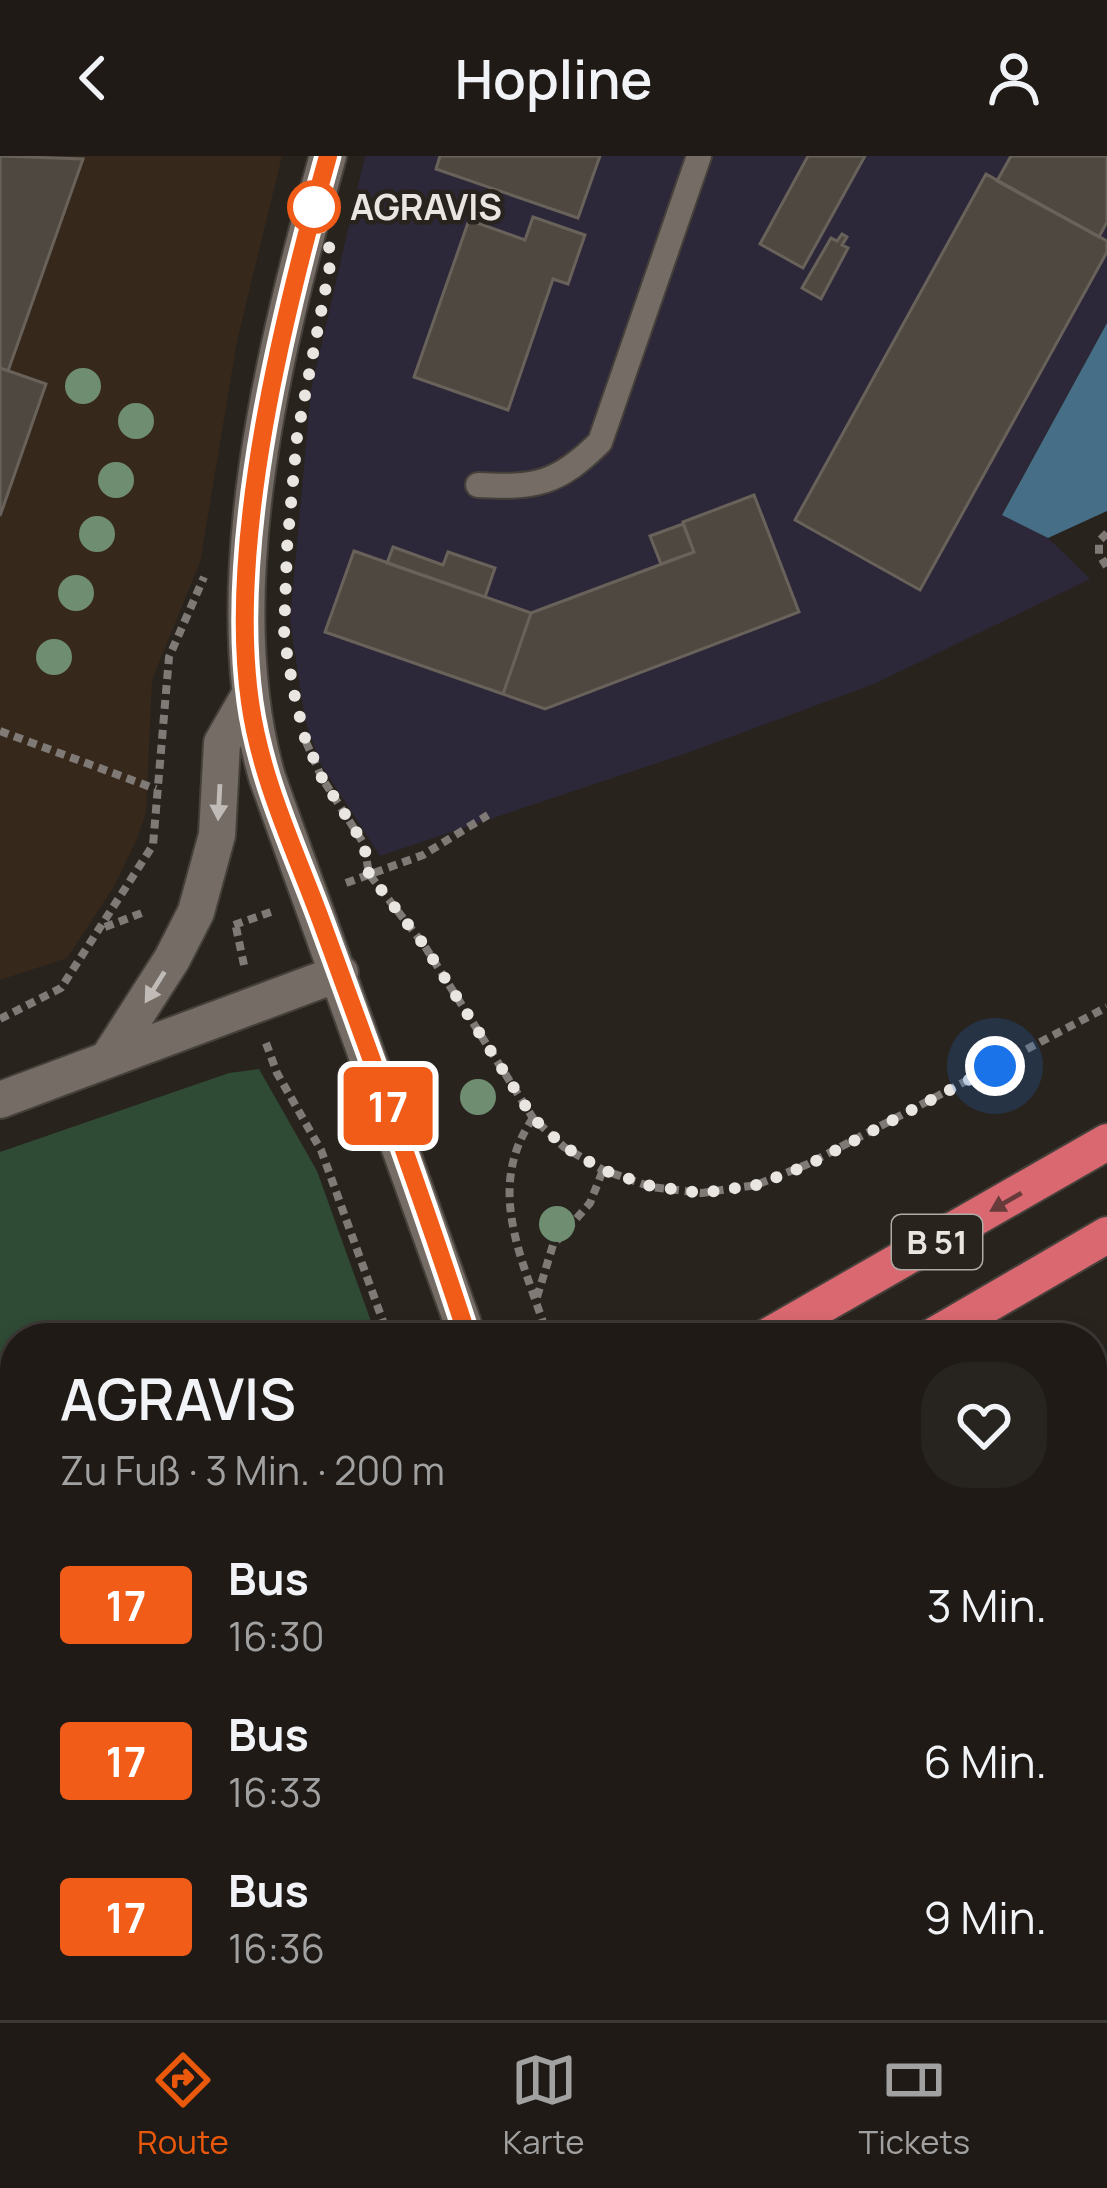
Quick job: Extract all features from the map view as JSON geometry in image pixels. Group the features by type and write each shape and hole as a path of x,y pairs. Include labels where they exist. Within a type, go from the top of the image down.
{"highway":[{"name":"B 51","path":"791,1323 1107,1142"},
{"name":"B 51","path":"956,1323 1107,1235"}],"street":[{"path":"328,156 271,388 250,560 249,696 267,777 463,1323"},
{"path":"108,1059 196,912 217,836 222,743 249,696"},
{"path":"0,1100 340,973"}],"lane":[{"path":"478,485 527,488 571,472 601,442 698,156"}],"path":[{"path":"1107,533 1100,541 1107,567"},
{"path":"0,731 157,789"},
{"path":"305,738 322,778 364,844 369,874 424,945 533,1118 565,1147 603,1170 651,1186 702,1193 756,1185 808,1165 1107,1007"},
{"path":"369,874 424,855 488,815"},
{"path":"0,1019 62,988 104,927"},
{"path":"278,1073 320,1150 383,1323"},
{"path":"533,1118 516,1142 507,1175 507,1200 544,1323"},
{"path":"536,1298 553,1245 590,1203 603,1170"}],"shaded area":[{"name":"AGRAVIS","path":"0,156 282,156 237,341 200,562 152,680 146,812 137,839 113,888 67,958 0,980"},
{"name":"AGRAVIS","path":"365,156 1107,156 1107,323 1002,514 1048,538 1090,579 874,684 687,753 380,856 320,763 305,720 290,620 311,390"}],"green space":[{"path":"259,1069 317,1171 372,1323 0,1323 0,1152 229,1073"}],"water":[{"path":"1107,323 1107,511 1048,538 1002,515"}],"building":[{"path":"0,156 83,159 8,371 0,368"},
{"path":"440,156 600,156 578,218 436,169"},
{"path":"808,156 865,156 803,268 760,244"},
{"path":"1011,156 1107,156 1107,222 1099,237 997,181"},
{"path":"986,174 1107,241 1107,252 920,590 795,520"},
{"path":"533,217 585,235 568,284 553,279 508,410 414,377 469,220 525,240"},
{"path":"842,234 847,237 842,245 848,248 821,299 802,288 831,238 837,241"},
{"path":"0,368 46,384 0,516"},
{"path":"754,495 799,612 545,709 503,694 531,613 694,552 683,522"},
{"path":"683,524 694,552 661,564 650,536"},
{"path":"393,547 443,565 448,552 495,568 485,597 387,563"},
{"path":"354,551 531,613 503,694 325,632"}],"bus line":[{"name":"17","path":"328,156 271,388 252,539 249,696 267,777 463,1323"}],"place":[{"name":"AGRAVIS","path":"314,207"}],"route":[{"path":"314,207 332,255 297,437 287,548 284,637 294,693 305,738 322,778 364,844 369,874 424,945 533,1118 565,1147 603,1170 651,1186 702,1193 756,1185 808,1165 995,1066"}]}
